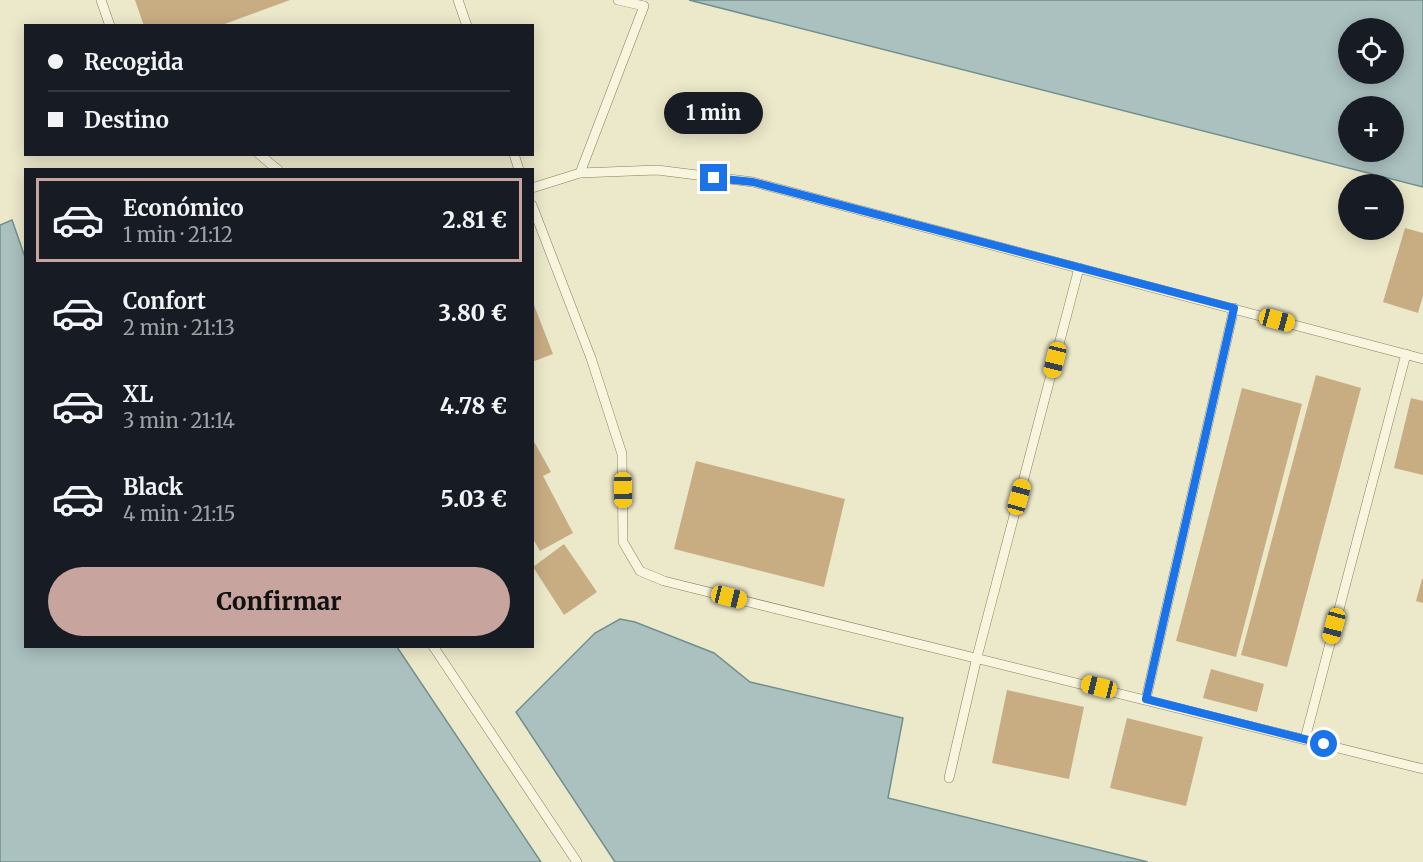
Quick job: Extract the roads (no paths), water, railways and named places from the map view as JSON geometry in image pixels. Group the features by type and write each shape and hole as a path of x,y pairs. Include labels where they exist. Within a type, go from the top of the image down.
{"lane":[{"path":"101,0 109,24"},
{"path":"458,0 466,24"},
{"path":"580,173 644,6 618,0"},
{"path":"261,156 276,168"},
{"path":"534,187 580,173 657,171 753,182 1423,359"},
{"path":"534,210 591,358 622,454 623,542 640,571 664,581 1423,769"},
{"path":"949,778 977,657 1079,268"},
{"path":"1146,699 1234,308"},
{"path":"1305,739 1406,354"},
{"path":"434,648 577,862"}],"water":[{"path":"689,0 1423,0 1423,187 1404,182 1404,174 1372,174"},
{"path":"12,220 24,254 24,648 398,648 541,862 0,862 0,225"},
{"path":"620,619 635,622 714,653 750,682 903,718 888,798 1148,862 615,862 516,712 595,633"}]}
